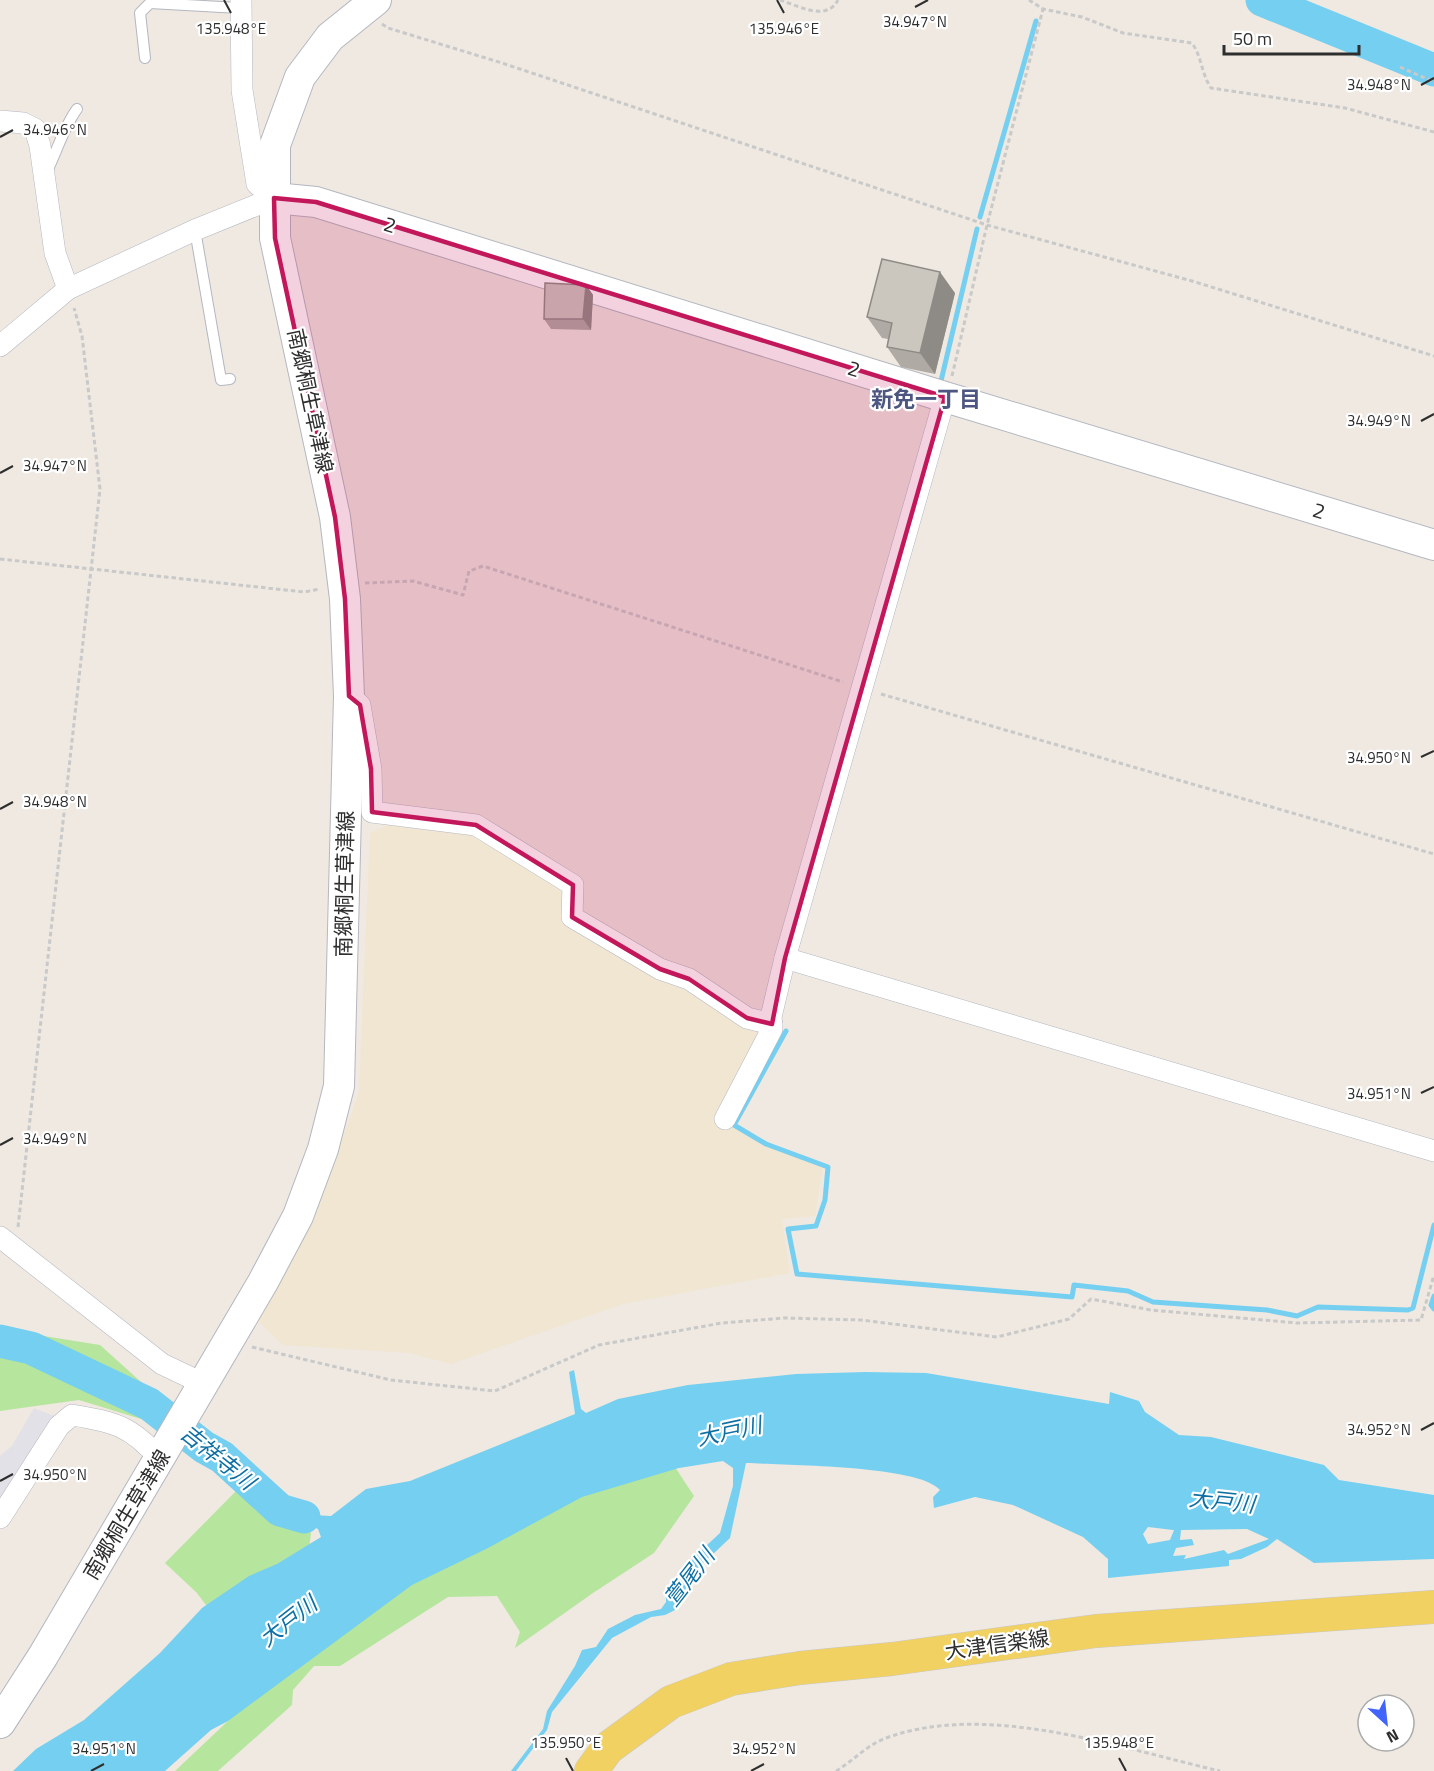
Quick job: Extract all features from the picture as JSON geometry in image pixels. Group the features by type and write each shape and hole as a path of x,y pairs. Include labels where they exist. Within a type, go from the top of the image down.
{"main road":[{"name":"南郷桐生草津線","path":"0,1723 162,1456 229,1342 298,1216 322,1149 339,1086 349,696 344,586 335,517 275,238 275,145 300,77 330,37 370,5"},
{"name":"2","path":"274,198 316,202 945,398 1434,545"},
{"name":"大津信楽線","path":"591,1771 608,1748 671,1702 732,1679 800,1668 892,1659 1096,1631 1434,1607"}],"street":[{"path":"0,346 68,289 195,230 274,198 257,184 242,90 240,4"},
{"path":"0,121 23,123 35,129 55,254 68,289"},
{"path":"725,1119 772,1029 785,958 945,398"},
{"path":"349,696 360,705 371,769 372,812 476,825 573,885 572,917 660,969 689,979 747,1018 772,1024"},
{"path":"785,958 1434,1151"},
{"path":"8,1243 162,1364 204,1384"},
{"path":"0,1518 59,1426 72,1414 108,1421 140,1436 162,1456"}],"lane":[{"path":"144,58 140,14 150,3 240,4"},
{"path":"44,178 61,145 67,123 77,109"},
{"path":"195,230 220,380 230,379"}],"path":[{"path":"780,0 822,13 833,9 838,0"},
{"path":"1029,0 1043,9 1082,17 1123,33 1192,43 1200,54 1204,77 1211,88 1345,108 1434,132"},
{"path":"370,5 388,28 502,63 987,225 1192,281 1434,356"},
{"path":"945,398 954,370 987,225 1043,9"},
{"path":"1400,67 1434,82"},
{"path":"8,1243 100,489 82,336 68,289"},
{"path":"0,559 304,592 344,586"},
{"path":"229,1342 391,1380 495,1391 598,1345 723,1323 774,1319 861,1320 997,1337 1069,1319 1091,1299 1151,1310 1298,1323 1421,1320 1434,1275"},
{"path":"836,1771 884,1739 913,1730 953,1725 1004,1726 1062,1734 1220,1771"}],"highlighted area":[{"path":"274,198 316,202 945,397 785,958 772,1024 747,1018 689,979 660,969 572,917 573,885 476,825 372,812 371,769 360,705 349,696 345,599 335,517 275,238"}],"shaded area":[{"path":"394,823 472,833 566,889 564,923 762,1030 716,1117 765,1145 823,1167 815,1216 782,1219 790,1273 623,1304 451,1364 410,1353 283,1345 255,1318 316,1213 359,1092 370,833"},
{"path":"34,1408 67,1421 0,1530 0,1456 12,1446"}],"green space":[{"path":"0,1329 100,1345 150,1390 141,1419 79,1400 0,1411"},
{"path":"673,1464 694,1496 654,1553 515,1648 520,1632 497,1596 448,1597 340,1666 314,1666 293,1690 292,1705 218,1771 175,1771 267,1684 408,1582 580,1492"},
{"path":"238,1489 272,1495 311,1533 308,1557 211,1612 197,1593 165,1563"}],"water":[{"path":"574,1370 581,1409 586,1413 618,1399 688,1385 796,1374 926,1373 1109,1404 1110,1392 1139,1401 1145,1412 1179,1435 1211,1437 1324,1465 1339,1480 1434,1495 1434,1559 1314,1563 1277,1539 1267,1547 1241,1559 1229,1560 1229,1566 1108,1578 1108,1559 1083,1537 1013,1505 975,1497 934,1508 933,1497 940,1490 927,1482 906,1476 849,1468 746,1463 730,1538 694,1572 675,1610 665,1615 651,1617 612,1638 552,1712 547,1730 516,1771 511,1771 543,1729 547,1711 575,1666 582,1650 596,1647 608,1629 635,1615 661,1609 666,1602 666,1594 671,1595 694,1557 720,1533 733,1486 733,1468 723,1461 679,1468 582,1497 488,1548 412,1585 228,1721 211,1730 165,1771 13,1771 36,1749 84,1720 160,1653 202,1608 249,1576 277,1564 321,1537 318,1529 277,1512 261,1495 288,1508 303,1510 313,1515 331,1516 366,1489 410,1481 575,1414 569,1372","holes":["1148,1527 1173,1530 1174,1530 1170,1540 1148,1544 1143,1534","1247,1529 1269,1539 1228,1554 1224,1550 1184,1559 1186,1555 1173,1556 1176,1548 1194,1545 1192,1539 1180,1540 1181,1530"]}],"building":[{"path":"882,259 940,272 920,353 887,347 892,323 867,317"},
{"path":"545,283 586,285 583,319 544,319"}],"waterway":[{"path":"1262,0 1434,70"},
{"path":"980,217 1036,21"},
{"path":"941,381 977,229"},
{"path":"786,1031 734,1125 766,1144 828,1167 825,1200 816,1226 788,1229 797,1274 1072,1297 1074,1285 1128,1291 1153,1302 1267,1310 1297,1316 1318,1307 1408,1310 1413,1308 1434,1225"},
{"path":"1434,1296 1431,1305 1434,1309"},
{"name":"吉祥寺川","path":"0,1341 31,1348 149,1404 204,1447 222,1457 280,1510 304,1517"}],"district":[{"name":"新免一丁目","path":"926,399"}],"water label":[{"name":"大戸川","path":"729,1431"},
{"name":"大戸川","path":"1222,1501"},
{"name":"萱尾川","path":"689,1577"},
{"name":"大戸川","path":"288,1621"}]}
